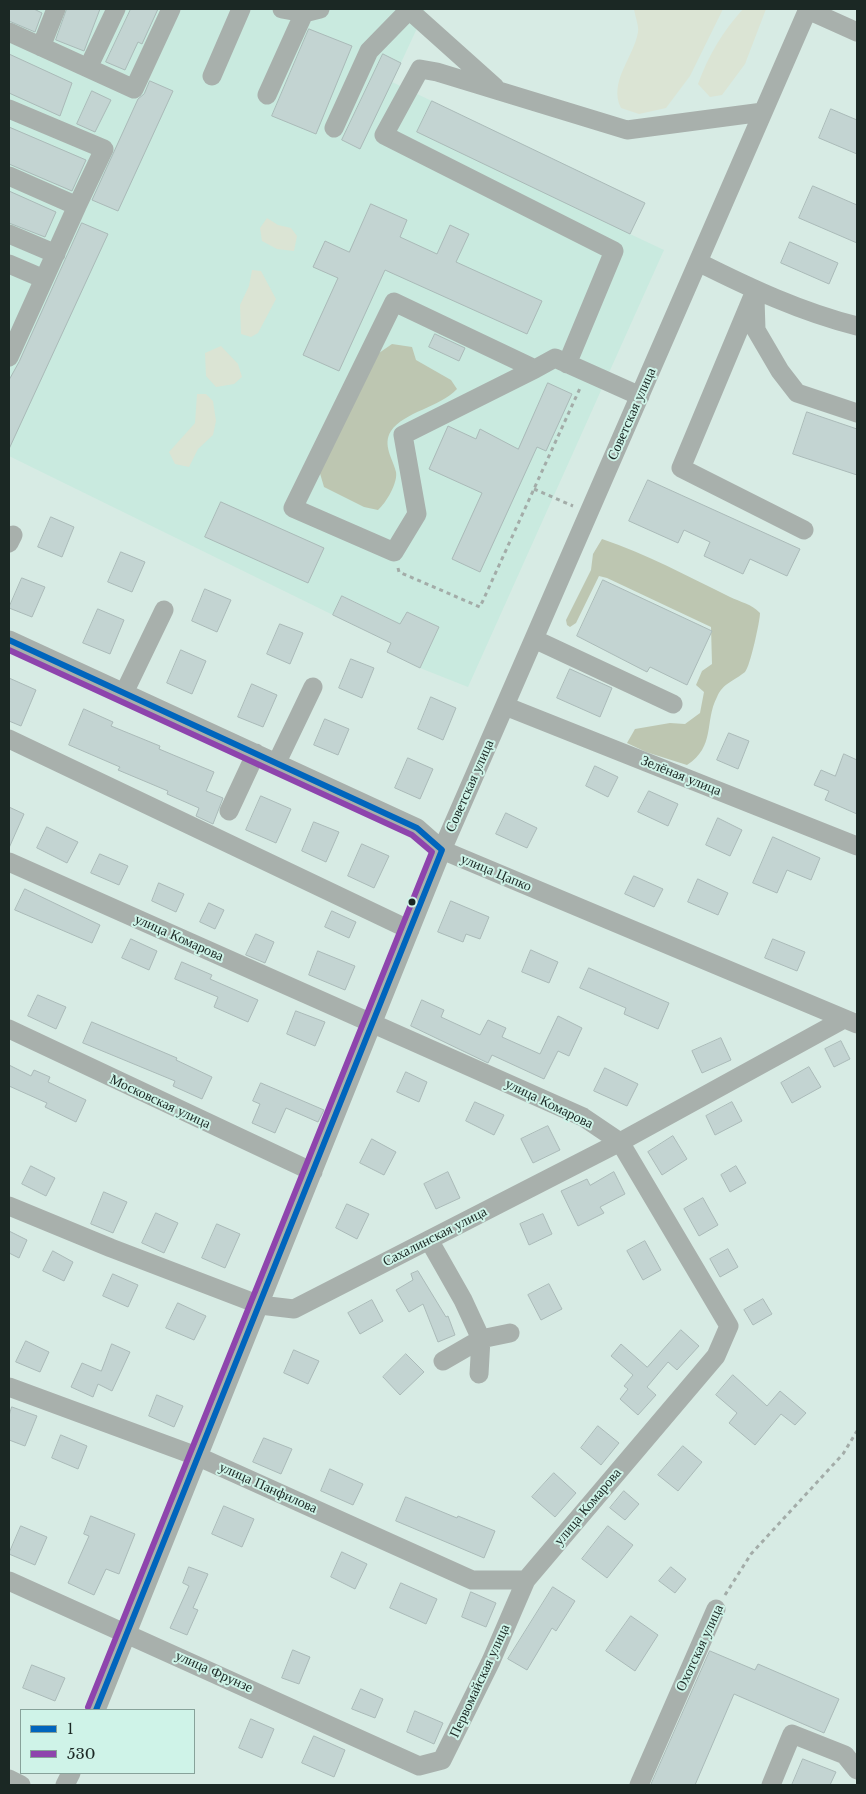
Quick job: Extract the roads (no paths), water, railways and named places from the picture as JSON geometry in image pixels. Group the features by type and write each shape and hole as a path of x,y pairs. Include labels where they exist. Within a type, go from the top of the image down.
{"street":[{"path":"41,47 56,9"},
{"path":"88,68 116,9"},
{"path":"9,32 134,88 171,9"},
{"path":"212,76 241,9"},
{"path":"267,95 312,11 282,9"},
{"path":"334,128 369,51 408,9 499,91"},
{"path":"808,9 857,32"},
{"name":"Советская улица","path":"96,1709 442,850 808,9"},
{"path":"567,364 614,251 384,135 420,69 627,130 763,112"},
{"path":"9,109 104,149 44,280 14,330 9,357"},
{"path":"9,176 77,206"},
{"path":"9,234 56,254"},
{"path":"698,262 755,291 824,318 857,326"},
{"path":"9,264 44,280"},
{"path":"755,291 756,330 780,371 797,393 857,413"},
{"path":"755,291 681,468 804,530"},
{"path":"535,368 394,302 293,508 394,552 417,514 403,435 535,368 554,358 640,396"},
{"path":"124,693 164,610"},
{"path":"534,639 673,704"},
{"name":"улица Цапко","path":"9,640 422,830 442,850 851,1021"},
{"path":"277,762 313,687"},
{"name":"Зелёная улица","path":"504,706 857,846"},
{"path":"9,739 410,930"},
{"path":"229,810 256,753"},
{"name":"улица Комарова","path":"9,862 583,1118 620,1142 729,1326 716,1356 526,1580"},
{"name":"Сахалинская улица","path":"9,1206 111,1248 260,1305 294,1309 851,1021"},
{"name":"Московская улица","path":"9,1029 118,1082 313,1172"},
{"path":"428,1240 463,1300 481,1339 479,1374"},
{"path":"443,1362 481,1339 510,1333"},
{"name":"улица Панфилова","path":"9,1388 199,1457 472,1580 526,1580"},
{"name":"Первомайская улица","path":"419,1766 442,1760 491,1661 526,1580"},
{"name":"улица Фрунзе","path":"9,1581 128,1633 419,1766"},
{"name":"Охотская улица","path":"639,1785 716,1608"},
{"path":"771,1785 792,1734 846,1755 857,1770"},
{"path":"853,1785 857,1775"},
{"path":"9,1779 21,1785"}]}
